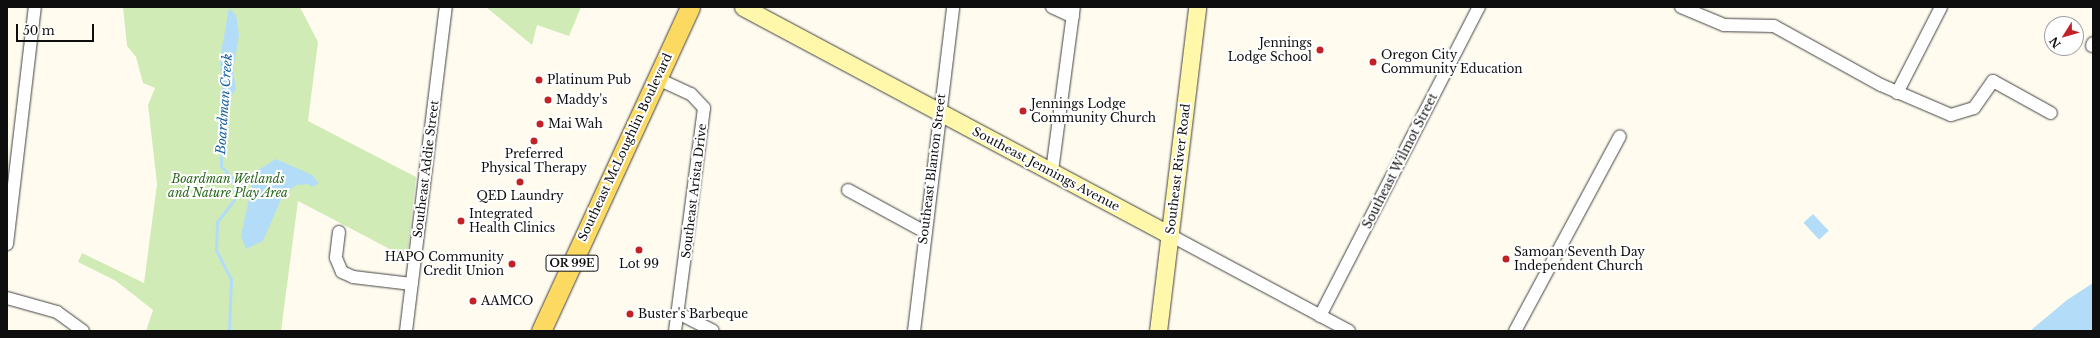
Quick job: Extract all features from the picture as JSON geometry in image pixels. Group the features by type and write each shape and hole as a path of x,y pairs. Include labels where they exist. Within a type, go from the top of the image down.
{"main road":[{"name":"Southeast McLoughlin Boulevard","path":"541,331 656,78 690,7"}],"street":[{"path":"7,244 35,7"},
{"name":"Southeast Addie Street","path":"406,331 446,7"},
{"name":"Southeast Jennings Avenue","path":"743,7 1349,331"},
{"name":"Southeast Blanton Street","path":"914,331 939,111 953,7"},
{"path":"1052,7 1073,12 1052,171"},
{"name":"Southeast River Road","path":"1158,331 1197,7"},
{"name":"Southeast Wilmot Street","path":"1320,316 1479,7"},
{"path":"1681,7 1724,25 1774,26 1898,93 1959,115 1981,102 1993,81 2051,113"},
{"path":"1898,93 1941,7"},
{"name":"Southeast Arista Drive","path":"656,78 692,94 704,108 675,331"},
{"path":"1515,331 1620,136"},
{"path":"848,190 925,232"},
{"path":"339,232 336,258 342,272 353,277 412,284"},
{"path":"7,298 57,312 83,331"},
{"path":"678,313 713,331"}],"green space":[{"name":"Boardman Wetlands and Nature Play Area","path":"123,7 300,7 318,42 308,121 416,177 407,258 298,201 281,331 146,331 153,310 116,281 78,262 82,253 144,283 157,184 148,105 155,88 143,83 136,57 127,46"},
{"path":"486,7 581,7 569,36 537,25 532,45"}],"water":[{"path":"229,8 236,15 239,35 233,71 236,89 223,109 220,59"},
{"path":"276,159 312,175 319,183 312,187 308,184 296,185 282,197 263,241 246,249 241,236 255,172"},
{"path":"1813,214 1829,231 1819,240 1803,223"},
{"path":"2093,283 2093,331 2030,331 2067,300"}],"waterway":[{"name":"Boardman Creek","path":"223,106 221,166 232,178 235,189 234,200 217,222 216,250 231,279 229,331"}],"place":[{"name":"Jennings Lodge School","path":"1320,50"},
{"name":"Oregon City Community Education","path":"1373,62"},
{"name":"Platinum Pub","path":"539,80"},
{"name":"Maddy's","path":"548,100"},
{"name":"Jennings Lodge Community Church","path":"1023,111"},
{"name":"Mai Wah","path":"540,124"},
{"name":"Preferred Physical Therapy","path":"534,141"},
{"name":"QED Laundry","path":"520,182"},
{"name":"Integrated Health Clinics","path":"461,221"},
{"name":"Lot 99","path":"639,250"},
{"name":"Samoan Seventh Day Independent Church","path":"1506,259"},
{"name":"HAPO Community Credit Union","path":"512,264"},
{"name":"AAMCO","path":"473,301"},
{"name":"Buster's Barbeque","path":"630,314"}]}
